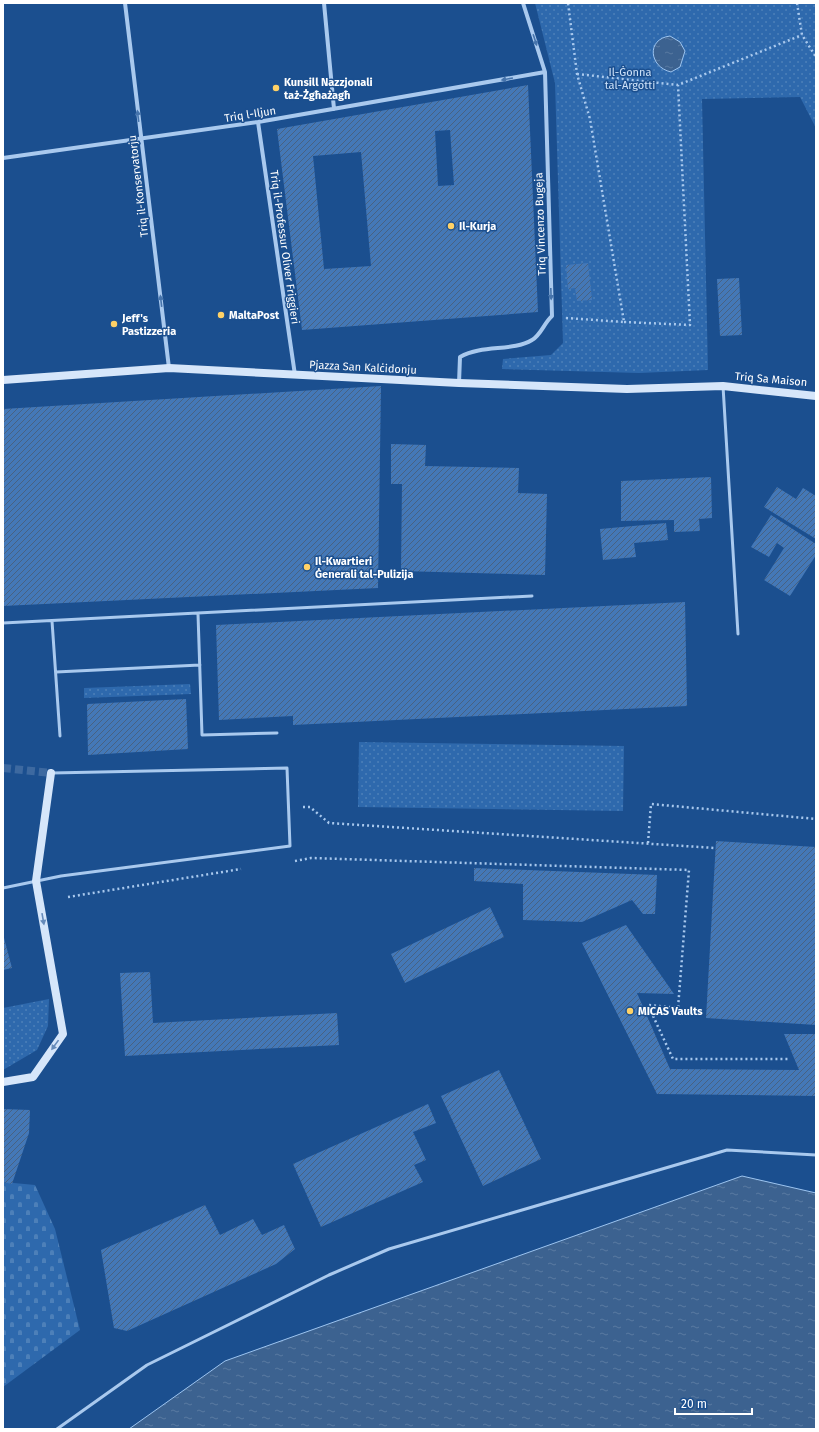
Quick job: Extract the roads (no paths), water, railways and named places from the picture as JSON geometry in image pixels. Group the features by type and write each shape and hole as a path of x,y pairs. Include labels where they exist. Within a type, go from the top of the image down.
{"street":[{"name":"Triq il-Konservatorju","path":"125,3 169,368"},
{"path":"324,3 334,109"},
{"name":"Triq Vincenzo Bugeja","path":"459,383 460,357 478,349 525,344 534,339 545,322 552,316 545,72 523,3"},
{"name":"Triq l-Iljun","path":"3,158 258,122 545,72"},
{"name":"Triq il-Professur Oliver Friggieri","path":"258,122 294,375"},
{"name":"Pjazza San Kalċidonju","path":"3,380 169,368 459,383 627,389 723,386"},
{"name":"Triq Sa Maison","path":"723,386 816,394"},
{"path":"3,1082 32,1077 63,1034 36,881 51,774"}],"lane":[{"path":"723,386 738,634"},
{"path":"3,622 198,614 532,596"},
{"path":"198,614 202,735 277,733"},
{"path":"52,621 60,736"},
{"path":"56,672 200,665"},
{"path":"3,888 61,876 290,846 287,768 51,774"},
{"path":"57,1429 148,1365 329,1275 389,1248 727,1150 816,1155"}],"water":[{"path":"670,36 680,42 685,51 680,67 671,72 658,65 653,53 657,42 662,38"},
{"path":"742,1176 816,1193 816,1429 129,1429 225,1361"}],"tunnel":[{"path":"3,768 51,773"}],"place":[{"name":"Kunsill Nazzjonali taż-Żgħażagħ","path":"276,88"},
{"name":"Il-Kurja","path":"451,226"},
{"name":"MaltaPost","path":"221,315"},
{"name":"Jeff's Pastizzeria","path":"114,324"},
{"name":"Il-Kwartieri Ġenerali tal-Pulizija","path":"307,567"},
{"name":"MICAS Vaults","path":"630,1011"}],"park label":[{"name":"Il-Ġonna tal-Argotti","path":"630,78"}]}
